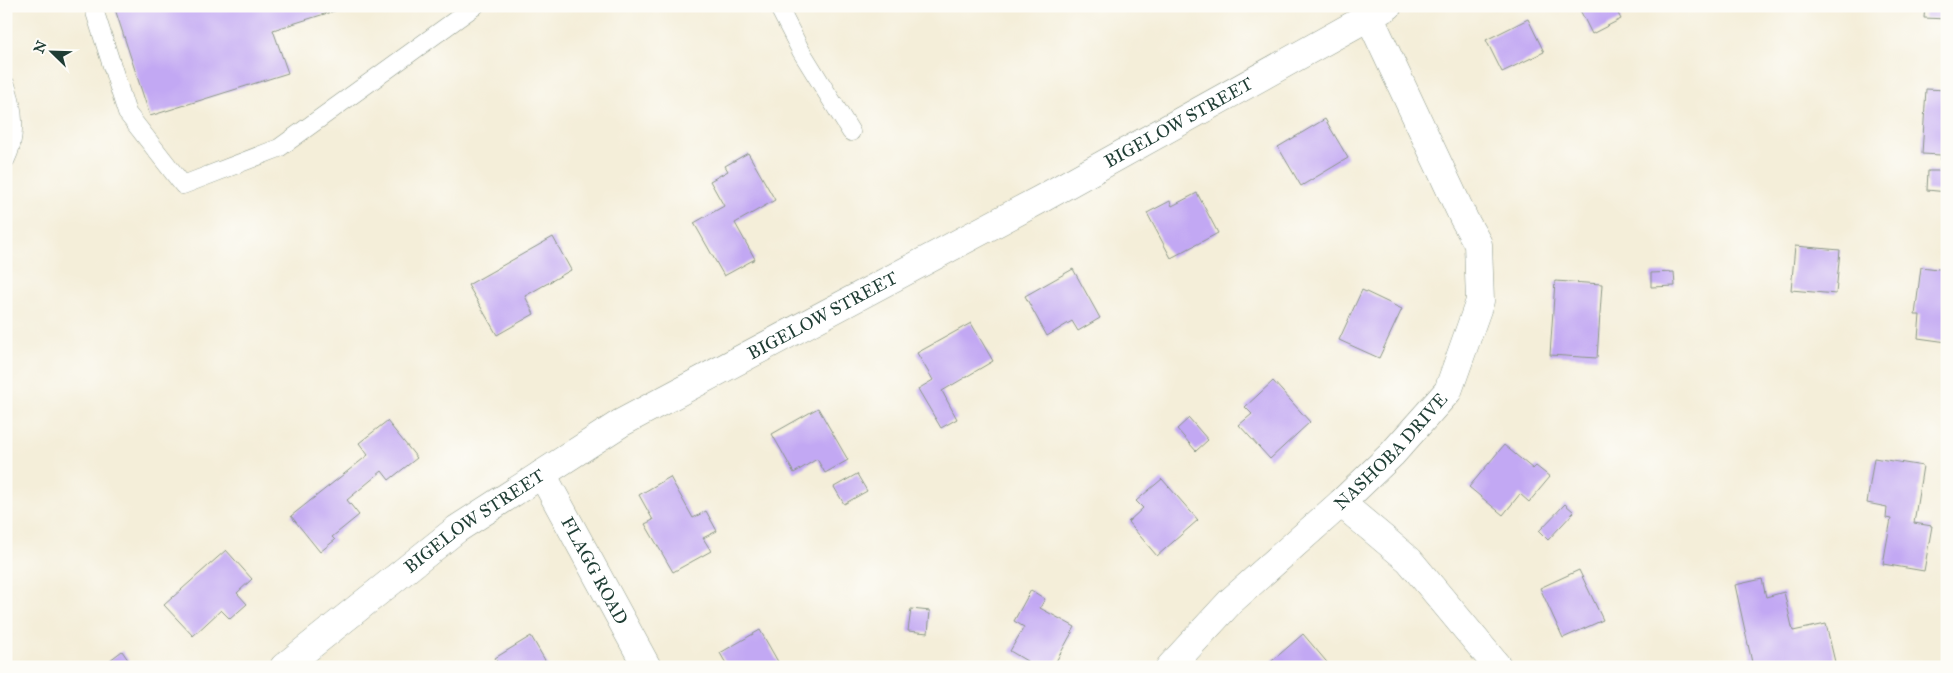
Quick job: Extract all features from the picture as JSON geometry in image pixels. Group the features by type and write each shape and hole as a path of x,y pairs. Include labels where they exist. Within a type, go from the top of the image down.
{"street":[{"name":"BIGELOW STREET","path":"284,667 458,529 621,423 1043,198 1378,11"},
{"name":"NASHOBA DRIVE","path":"1170,667 1231,601 1341,503 1392,454 1448,391 1480,301 1478,244 1464,219 1378,11"},
{"name":"FLAGG ROAD","path":"542,474 648,667"},
{"path":"1341,503 1409,560 1498,667"}],"lane":[{"path":"93,6 127,113 183,185 279,148 475,6"},
{"path":"778,6 801,51 851,132"},
{"path":"6,85 12,102 13,146 6,159"}],"building":[{"path":"114,6 347,7 273,30 288,73 150,116"},
{"path":"1578,6 1614,6 1621,19 1592,34"},
{"path":"1925,6 1947,6 1947,19 1924,18"},
{"path":"1528,19 1544,52 1502,72 1486,40"},
{"path":"1926,89 1947,90 1947,192 1927,190 1928,171 1940,171 1941,155 1922,154"},
{"path":"1325,119 1348,158 1301,186 1278,147"},
{"path":"748,153 775,200 735,223 755,259 724,276 694,223 724,206 710,181 728,171 725,166"},
{"path":"1197,193 1218,233 1171,258 1147,213 1170,201 1172,206"},
{"path":"553,237 571,270 525,296 534,314 497,335 468,285"},
{"path":"1795,246 1840,250 1836,294 1791,290"},
{"path":"1921,267 1947,270 1947,342 1918,338 1920,315 1915,315"},
{"path":"1073,269 1100,318 1078,331 1072,321 1047,336 1025,296"},
{"path":"1674,272 1675,286 1651,287 1651,273"},
{"path":"1555,281 1602,284 1597,358 1550,355"},
{"path":"1362,290 1402,309 1379,358 1339,340"},
{"path":"971,323 993,361 942,391 957,419 941,428 918,389 933,380 917,353"},
{"path":"1273,381 1310,422 1270,459 1239,425 1252,414 1245,407"},
{"path":"818,408 848,460 825,473 817,459 794,473 772,434"},
{"path":"1189,418 1208,440 1196,451 1177,429"},
{"path":"387,421 417,458 389,480 382,471 347,500 359,515 332,537 335,540 320,552 291,516 368,455 359,443"},
{"path":"1504,445 1533,469 1536,466 1550,477 1529,502 1520,494 1503,515 1469,487"},
{"path":"1874,458 1923,466 1914,523 1932,526 1924,571 1883,564 1891,519 1886,518 1887,507 1867,503"},
{"path":"857,474 867,491 844,504 834,487"},
{"path":"670,477 693,518 706,511 717,531 703,538 711,551 673,572 645,524 653,520 639,495"},
{"path":"1162,479 1198,520 1157,556 1128,522 1143,508 1136,501"},
{"path":"1565,504 1574,512 1548,540 1539,531"},
{"path":"226,550 252,579 237,593 247,604 230,619 221,610 193,636 164,605"},
{"path":"1579,570 1603,620 1563,638 1540,588"},
{"path":"1762,579 1766,597 1784,592 1793,631 1826,624 1835,662 1811,667 1753,667 1735,585"},
{"path":"1031,590 1045,599 1040,608 1075,627 1053,667 1037,667 1010,651 1024,627 1014,621"},
{"path":"911,609 930,611 928,633 908,631"},
{"path":"760,630 781,667 728,667 720,653"},
{"path":"1303,634 1331,667 1265,667"},
{"path":"531,636 549,667 500,667 495,658"},
{"path":"122,651 133,667 101,667"},
{"path":"98,663 101,667 92,667"}]}
